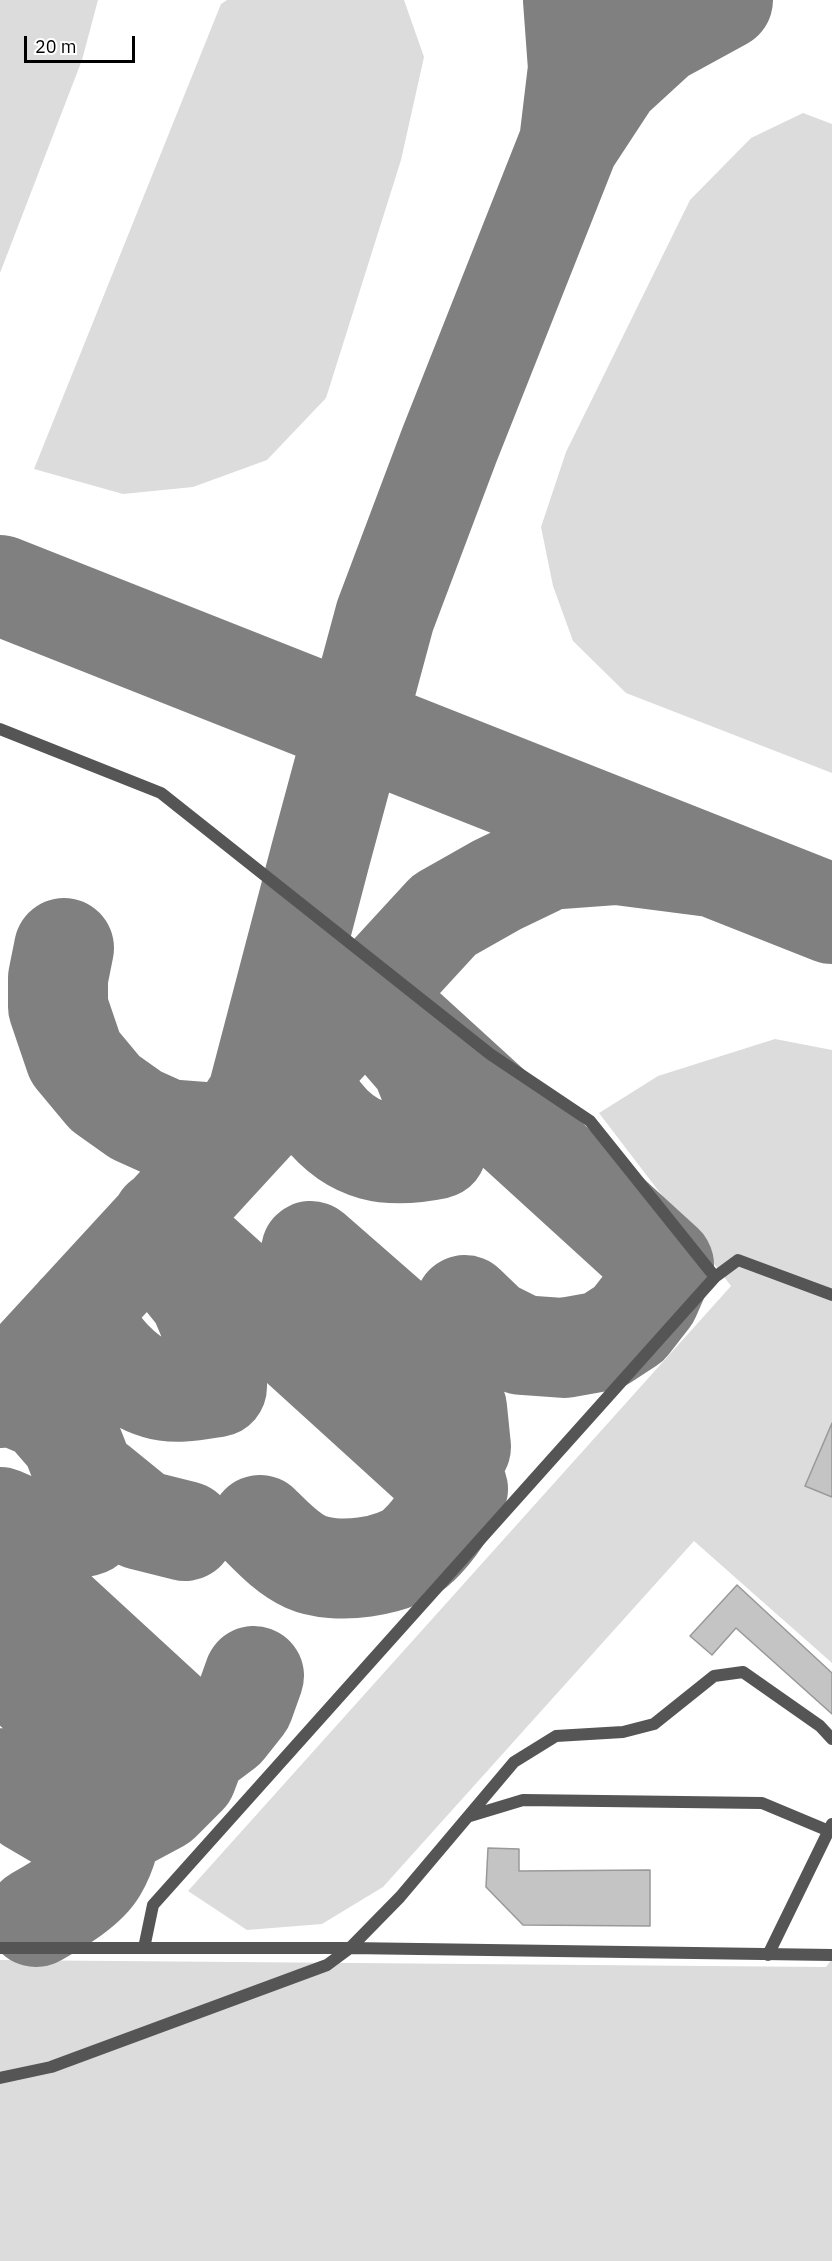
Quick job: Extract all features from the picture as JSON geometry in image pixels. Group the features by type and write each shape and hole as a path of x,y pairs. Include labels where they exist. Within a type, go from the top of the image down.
{"lane":[{"path":"0,729 161,793 490,1054 590,1121 715,1277"},
{"path":"144,1948 153,1905 715,1277 738,1260 832,1295"},
{"path":"0,2078 51,2067 327,1965 350,1948 400,1897 514,1762 556,1736 623,1732 654,1724 714,1676 743,1672 820,1726 832,1739"},
{"path":"469,1817 523,1800 762,1803 830,1828 768,1955"},
{"path":"0,1948 350,1948 832,1954"}],"shaded area":[{"path":"0,0 98,0 82,60 0,273"},
{"path":"227,0 404,0 424,57 401,160 326,398 267,460 193,487 123,494 34,469 221,4"},
{"path":"803,113 832,124 832,773 626,693 573,641 553,586 541,527 566,452 690,200 751,138"},
{"path":"775,1039 832,1050 832,1663 694,1541 383,1887 322,1924 247,1930 188,1891 731,1286 599,1113 658,1076"},
{"path":"832,1959 832,2261 0,2261 0,1960 826,1967"}],"building":[{"path":"832,1423 832,1497 805,1486"},
{"path":"737,1585 832,1673 832,1714 736,1628 712,1655 690,1636"},
{"path":"488,1848 519,1849 519,1871 650,1870 650,1926 523,1925 486,1887"}],"taxiway":[{"path":"212,1165 257,1097 385,616 449,446 569,143 578,68 573,0"},
{"path":"569,143 611,79 659,35 723,0"},
{"path":"0,585 832,914"},
{"path":"0,1398 444,915 497,885 549,860 617,855 710,867"},
{"path":"64,948 58,978 58,1007 75,1057 105,1093 136,1115 167,1129 219,1133 250,1126"},
{"path":"369,996 664,1265 650,1297 629,1324 603,1341 564,1348 522,1345 490,1329 465,1305"},
{"path":"298,1073 321,1113 333,1127 359,1145 388,1153 437,1149 438,1106 421,1063 395,1033 389,1030"},
{"path":"162,1220 458,1489 441,1519 419,1545 396,1559 365,1567 333,1568 306,1562 287,1550 260,1525"},
{"path":"311,1251 438,1362 457,1408 461,1447"},
{"path":"77,1314 111,1359 121,1369 144,1384 172,1392 217,1387 217,1340 199,1297 174,1266 148,1256"},
{"path":"0,1517 30,1530 63,1531 87,1526 88,1483 71,1440 45,1410 5,1393"},
{"path":"98,1485 141,1520 185,1531"},
{"path":"0,1560 199,1743 187,1775 160,1802 132,1817 95,1826 59,1820 30,1803 6,1778"},
{"path":"0,1660 79,1730 100,1761 111,1797 110,1834 97,1870 86,1884 36,1917"},
{"path":"140,1762 169,1764 205,1743 225,1728 244,1704 254,1676"}]}
